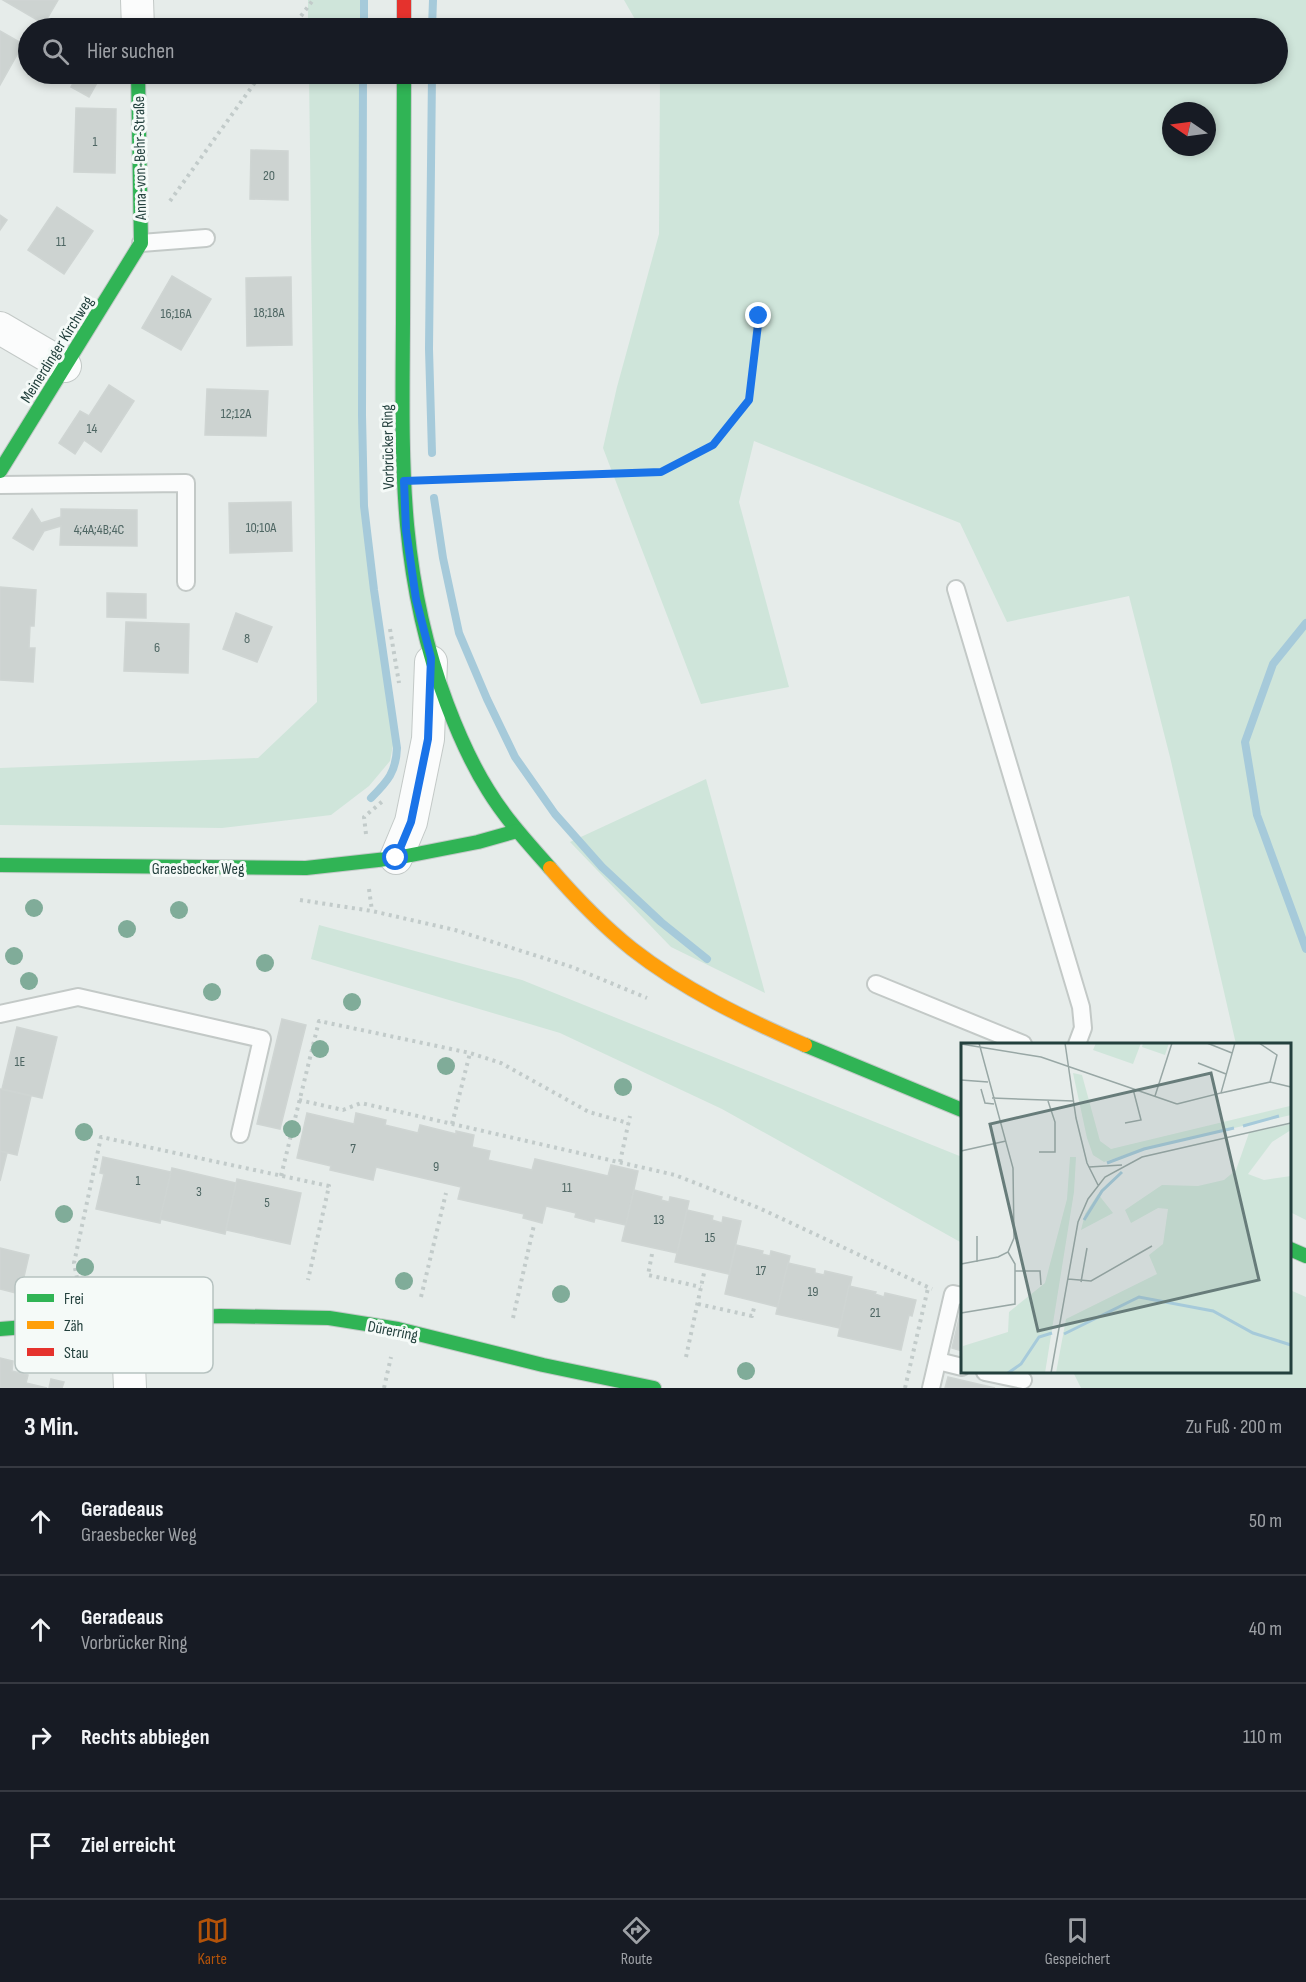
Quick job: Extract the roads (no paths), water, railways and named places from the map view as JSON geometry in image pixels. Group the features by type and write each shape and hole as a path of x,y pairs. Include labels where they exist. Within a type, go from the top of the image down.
{"street":[{"path":"137,0 138,18"},
{"path":"404,0 404,18"},
{"name":"Anna-von-Behr-Straße","path":"138,84 141,243"},
{"name":"Vorbrücker Ring","path":"404,84 406,530 416,599 431,658 451,714 479,777 517,831 586,909 645,959 722,1005 811,1047 961,1109"},
{"name":"Meinerdinger Kirchweg","path":"0,471 141,243"},
{"path":"0,327 65,366"},
{"path":"396,858 411,822 428,739 431,658"},
{"name":"Graesbecker Weg","path":"0,865 306,868 396,858 486,840 517,831"},
{"path":"1291,1249 1306,1256"},
{"name":"Dürerring","path":"213,1317 300,1316 329,1318 398,1329 543,1365 654,1388"},
{"name":"Dürerring","path":"0,1329 15,1328"},
{"path":"129,1373 130,1388"}],"lane":[{"path":"141,243 206,238"},
{"path":"0,485 186,483 186,582"},
{"path":"956,589 1081,1007 1083,1028 1077,1043"},
{"path":"876,984 1021,1043"},
{"path":"0,1014 78,997 262,1039 240,1134"},
{"path":"931,1388 953,1294 961,1296"},
{"path":"938,1361 961,1367"},
{"path":"993,1373 1023,1380"}],"waterway":[{"path":"364,0 364,18"},
{"path":"432,18 433,0"},
{"path":"363,84 364,506 397,748 395,764 390,776 371,798"},
{"path":"432,84 429,349 432,453"},
{"path":"434,498 443,558 459,633 515,757 555,814 602,867 661,922 707,959"},
{"path":"1306,623 1273,664 1245,742 1257,815 1306,949"}]}
